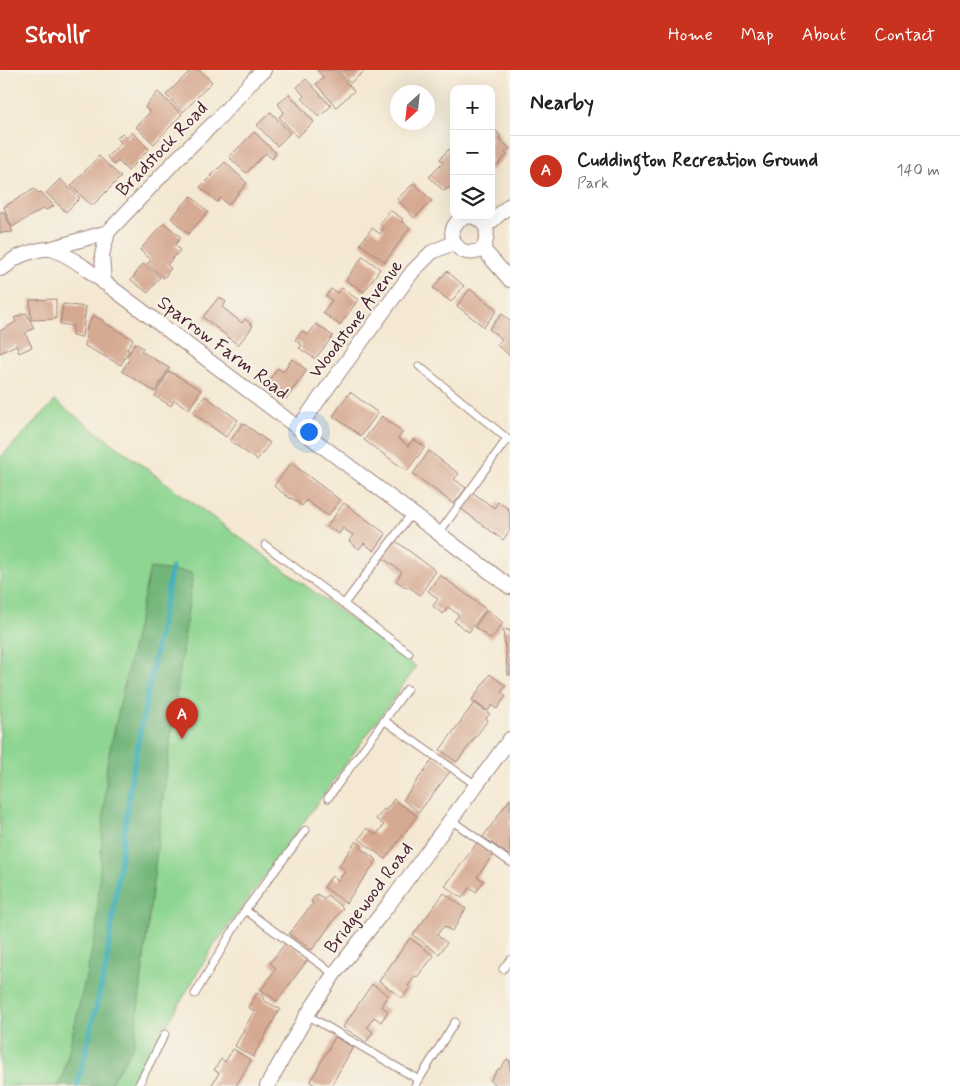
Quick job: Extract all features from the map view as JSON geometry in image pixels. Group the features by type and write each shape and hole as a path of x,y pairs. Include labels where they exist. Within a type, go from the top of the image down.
{"street":[{"name":"Bradstock Road","path":"104,282 102,255 108,232 264,70"},
{"path":"486,226 510,205"},
{"path":"471,216 477,218 486,226 487,238 483,249 473,254 467,253 454,243 452,230 459,220 471,216"},
{"path":"0,269 15,258 31,252 108,232"},
{"name":"Woodstone Avenue","path":"298,428 413,271 432,252 454,243"},
{"name":"Sparrow Farm Road","path":"49,248 67,256 104,282 510,587"},
{"path":"483,249 510,280"},
{"name":"Bridgewood Road","path":"266,1086 307,1015 334,974 389,904 510,739"}],"lane":[{"path":"419,366 509,440 439,533"},
{"path":"344,604 412,513"},
{"path":"265,545 409,653"},
{"path":"328,798 407,689"},
{"path":"385,721 476,785"},
{"path":"451,820 510,862"},
{"path":"195,994 246,910 306,830"},
{"path":"246,910 334,974"},
{"path":"504,969 510,960"},
{"path":"307,1015 417,1083 454,1022"},
{"path":"138,1086 165,1034"}],"green space":[{"path":"55,401 416,667 211,950 131,1086 0,1086 0,458"},
{"path":"150,568 193,573 165,781 134,1045 109,1086 57,1086 63,1075 96,933 107,763"}],"building":[{"path":"191,70 199,70 212,82 183,112 166,95"},
{"path":"317,70 336,70 354,91 336,107 316,84 324,78"},
{"path":"338,70 366,70 350,83"},
{"path":"306,79 331,106 319,117 302,98 304,96 297,87"},
{"path":"158,92 182,114 154,144 136,127 150,112 145,107"},
{"path":"289,94 314,122 297,137 279,117 284,112 278,104"},
{"path":"271,112 290,133 277,146 257,125"},
{"path":"495,130 501,136 499,138 509,148 505,153 507,155 495,167"},
{"path":"132,132 149,149 128,171 118,161 114,165 107,157 121,143 117,138 122,133 127,138"},
{"path":"254,132 276,153 272,159 266,153 246,173 229,157"},
{"path":"450,150 450,188 444,191 429,177 443,163 440,159"},
{"path":"99,156 121,177 92,206 71,186"},
{"path":"225,162 247,183 228,205 221,198 217,202 200,187"},
{"path":"60,179 80,198 66,212 46,193"},
{"path":"414,183 432,201 414,218 397,199"},
{"path":"34,189 38,193 41,192 54,206 46,210 44,208 12,227 4,207"},
{"path":"191,196 208,212 188,234 171,218"},
{"path":"390,210 403,219 401,221 410,228 385,262 360,244 372,228 380,234 384,228 380,224"},
{"path":"0,212 4,212 13,232 0,233"},
{"path":"164,223 181,237 175,245 180,250 167,265 171,268 164,278 147,264 151,260 140,250"},
{"path":"363,256 380,269 364,292 346,280"},
{"path":"143,264 160,277 148,293 131,280"},
{"path":"447,271 464,286 451,302 433,288"},
{"path":"342,288 358,300 340,325 323,313 332,300 326,296 331,289 337,293"},
{"path":"470,289 497,310 484,327 457,306"},
{"path":"219,297 226,302 222,307 242,323 245,319 253,326 238,345 203,317"},
{"path":"56,299 56,319 31,320 30,300"},
{"path":"63,304 86,307 82,337 72,336 73,326 60,324"},
{"path":"26,313 34,328 25,333 32,347 19,353 16,345 0,353 0,331 16,322 14,318"},
{"path":"502,314 510,321 510,356 497,345 502,339 489,329"},
{"path":"93,315 133,339 121,365 85,346 87,327"},
{"path":"316,324 333,336 315,359 299,348 302,345 295,340 302,331 308,335"},
{"path":"135,343 143,348 141,351 169,368 155,392 122,371 130,358 127,357"},
{"path":"292,359 307,370 286,399 266,385 278,368 283,372"},
{"path":"169,371 201,390 189,409 174,400 171,406 155,396"},
{"path":"350,392 378,413 361,436 333,416"},
{"path":"205,396 238,420 226,437 193,413"},
{"path":"382,416 403,432 398,438 408,446 413,439 425,447 407,471 364,440"},
{"path":"243,423 270,443 257,460 230,441"},
{"path":"429,451 459,474 454,479 466,488 454,504 413,474"},
{"path":"291,463 340,500 328,516 306,500 302,506 274,486"},
{"path":"472,492 494,508 498,502 509,509 510,530 503,540 460,508"},
{"path":"344,503 386,534 374,551 364,543 359,549 349,541 353,535 343,528 339,534 327,526"},
{"path":"393,539 436,571 420,595 408,586 407,588 396,581 402,572 381,557"},
{"path":"440,575 486,609 469,632 454,621 459,615 448,607 443,614 433,606 438,599 428,591"},
{"path":"487,610 503,623 491,639 475,627"},
{"path":"503,630 510,630 510,675 508,675"},
{"path":"490,674 506,686 501,692 506,696 497,709 492,705 488,711 472,700"},
{"path":"474,703 490,714 486,718 488,720 457,762 440,750"},
{"path":"435,756 452,769 419,812 403,800"},
{"path":"394,799 417,816 385,859 359,839 367,828 376,835 384,825 376,819"},
{"path":"510,799 510,854 509,855 483,837"},
{"path":"356,841 362,845 360,848 377,860 346,903 324,887 332,876 338,881 346,870 339,866"},
{"path":"477,843 493,855 477,877 484,881 476,892 470,887 462,898 445,886"},
{"path":"444,893 466,909 452,931 444,926 437,935 447,943 439,954 413,935"},
{"path":"317,894 324,899 327,895 343,908 312,950 289,934 313,903 311,901"},
{"path":"410,938 434,956 417,977 415,976 408,986 410,988 402,998 379,981"},
{"path":"287,941 309,958 277,1001 261,990 276,968 270,963"},
{"path":"372,984 388,995 381,1006 388,1011 381,1022 374,1017 367,1027 373,1032 366,1042 343,1027"},
{"path":"257,993 264,997 263,1000 280,1009 253,1057 235,1046 254,1011 248,1007"},
{"path":"335,1037 353,1047 331,1086 317,1086 310,1082"},
{"path":"233,1049 251,1060 236,1086 211,1086 219,1073 214,1070 221,1059 225,1062"},
{"path":"507,1059 510,1061 510,1086 498,1086 490,1080"}],"waterway":[{"path":"77,1086 106,966 132,774 172,567"}],"place":[{"name":"Cuddington Recreation Ground","path":"182,739"}]}
